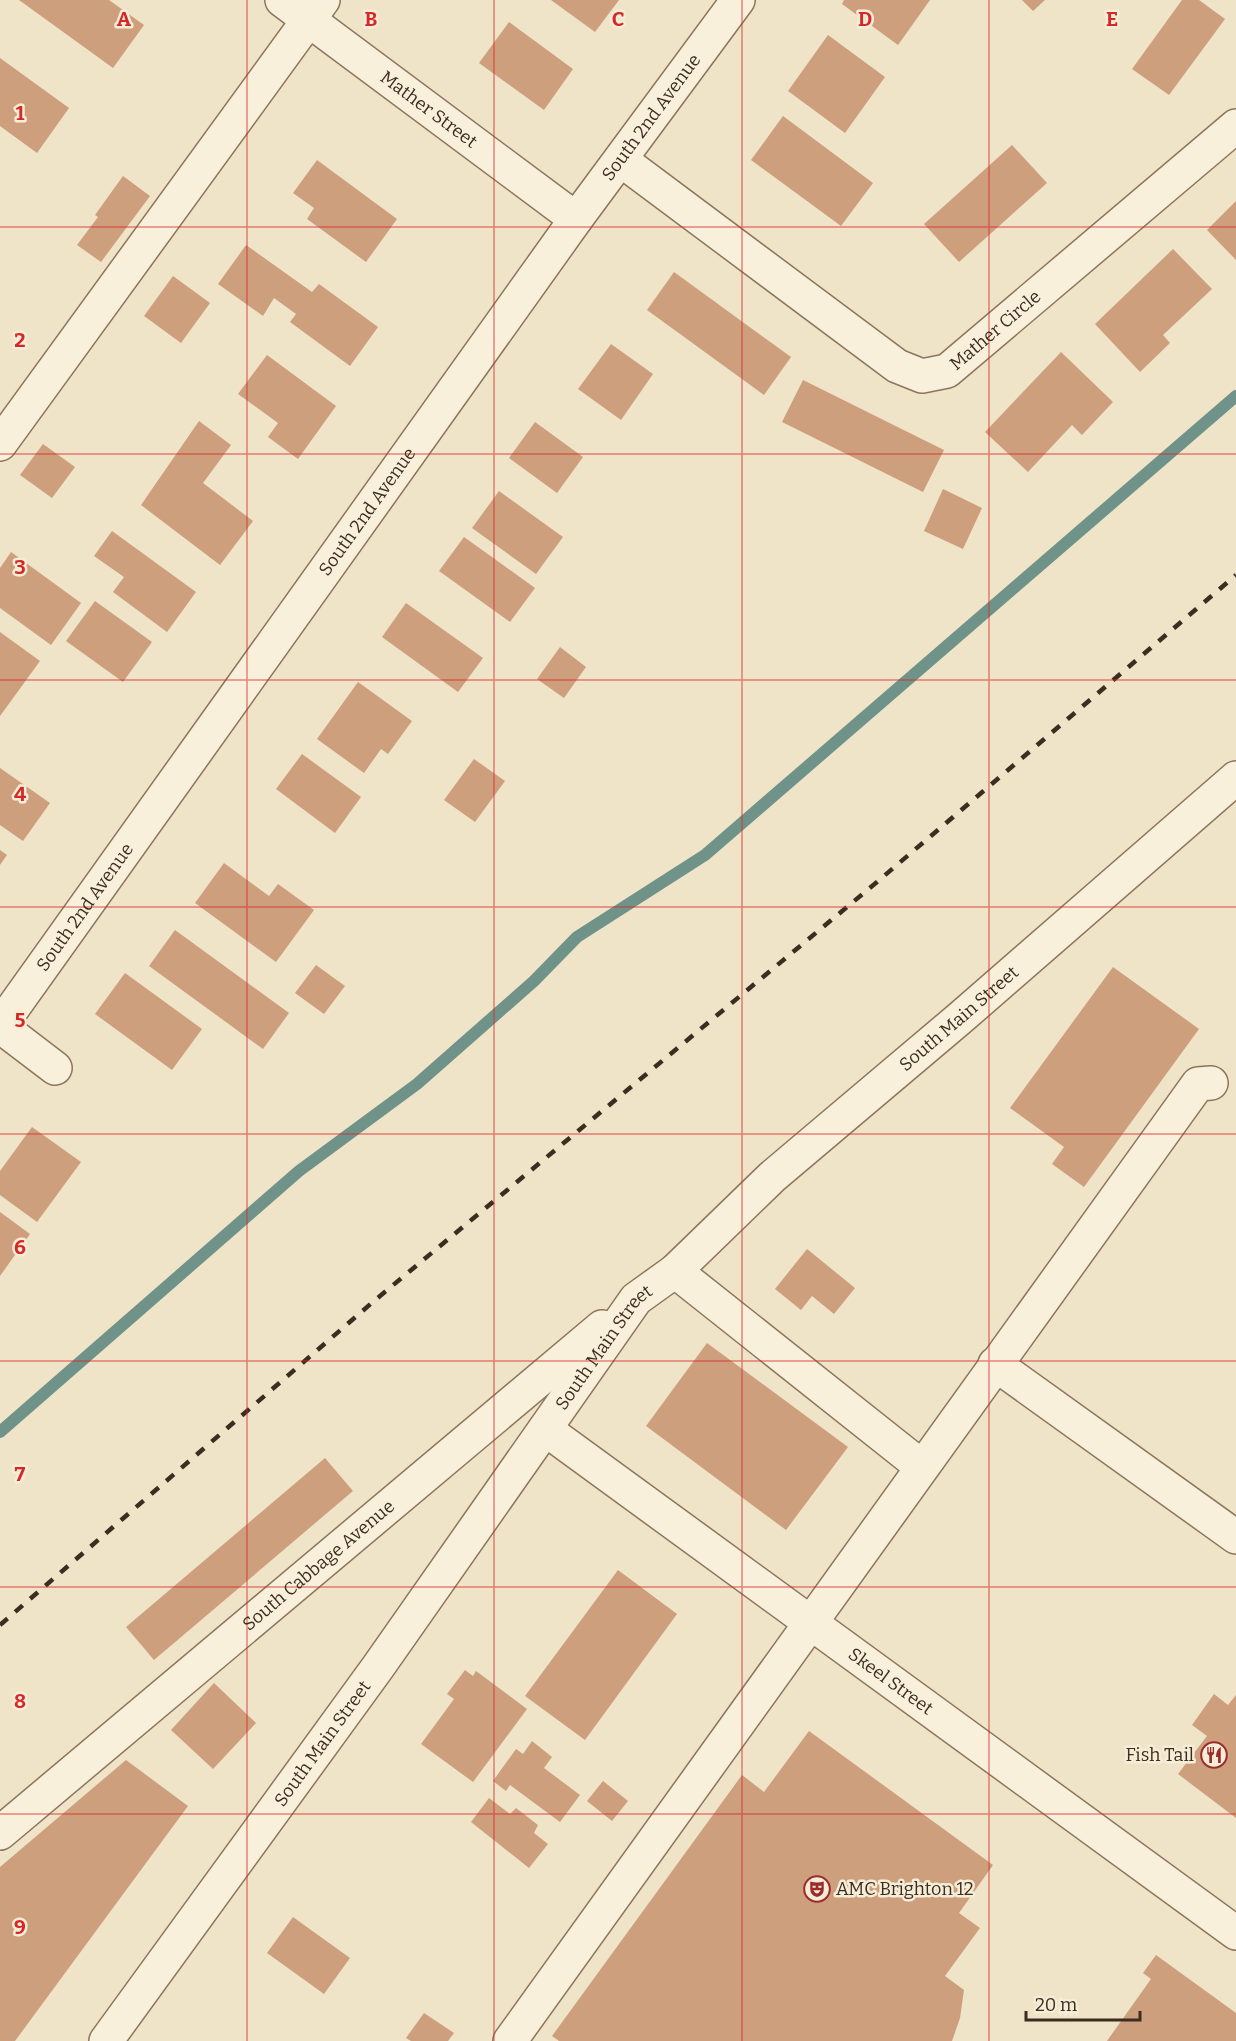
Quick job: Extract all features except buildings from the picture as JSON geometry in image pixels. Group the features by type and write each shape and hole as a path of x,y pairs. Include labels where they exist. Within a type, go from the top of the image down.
{"street":[{"name":"Mather Street","path":"282,0 316,10 576,219"},
{"name":"South 2nd Avenue","path":"0,1026 576,219 738,0"},
{"path":"0,444 316,10"},
{"name":"Mather Circle","path":"621,160 897,366 922,376 946,371 1236,126"},
{"name":"South Main Street","path":"106,2041 371,1676 636,1299 675,1271 771,1177 959,1019 1236,778"},
{"path":"0,1026 55,1068"},
{"path":"510,2041 1198,1084 1211,1083"},
{"path":"675,1271 922,1467"},
{"name":"South Cabbage Avenue","path":"0,1833 636,1299"},
{"path":"995,1364 1236,1537"},
{"name":"Skeel Street","path":"545,1429 1236,1933"}],"waterway":[{"path":"0,1432 299,1171 417,1084 534,981 577,937 705,855 1236,396"}],"railway":[{"path":"0,1625 374,1301 877,882 1236,575"}],"place":[{"name":"Fish Tail","path":"1214,1755"},
{"name":"AMC Brighton 12","path":"817,1889"}]}
